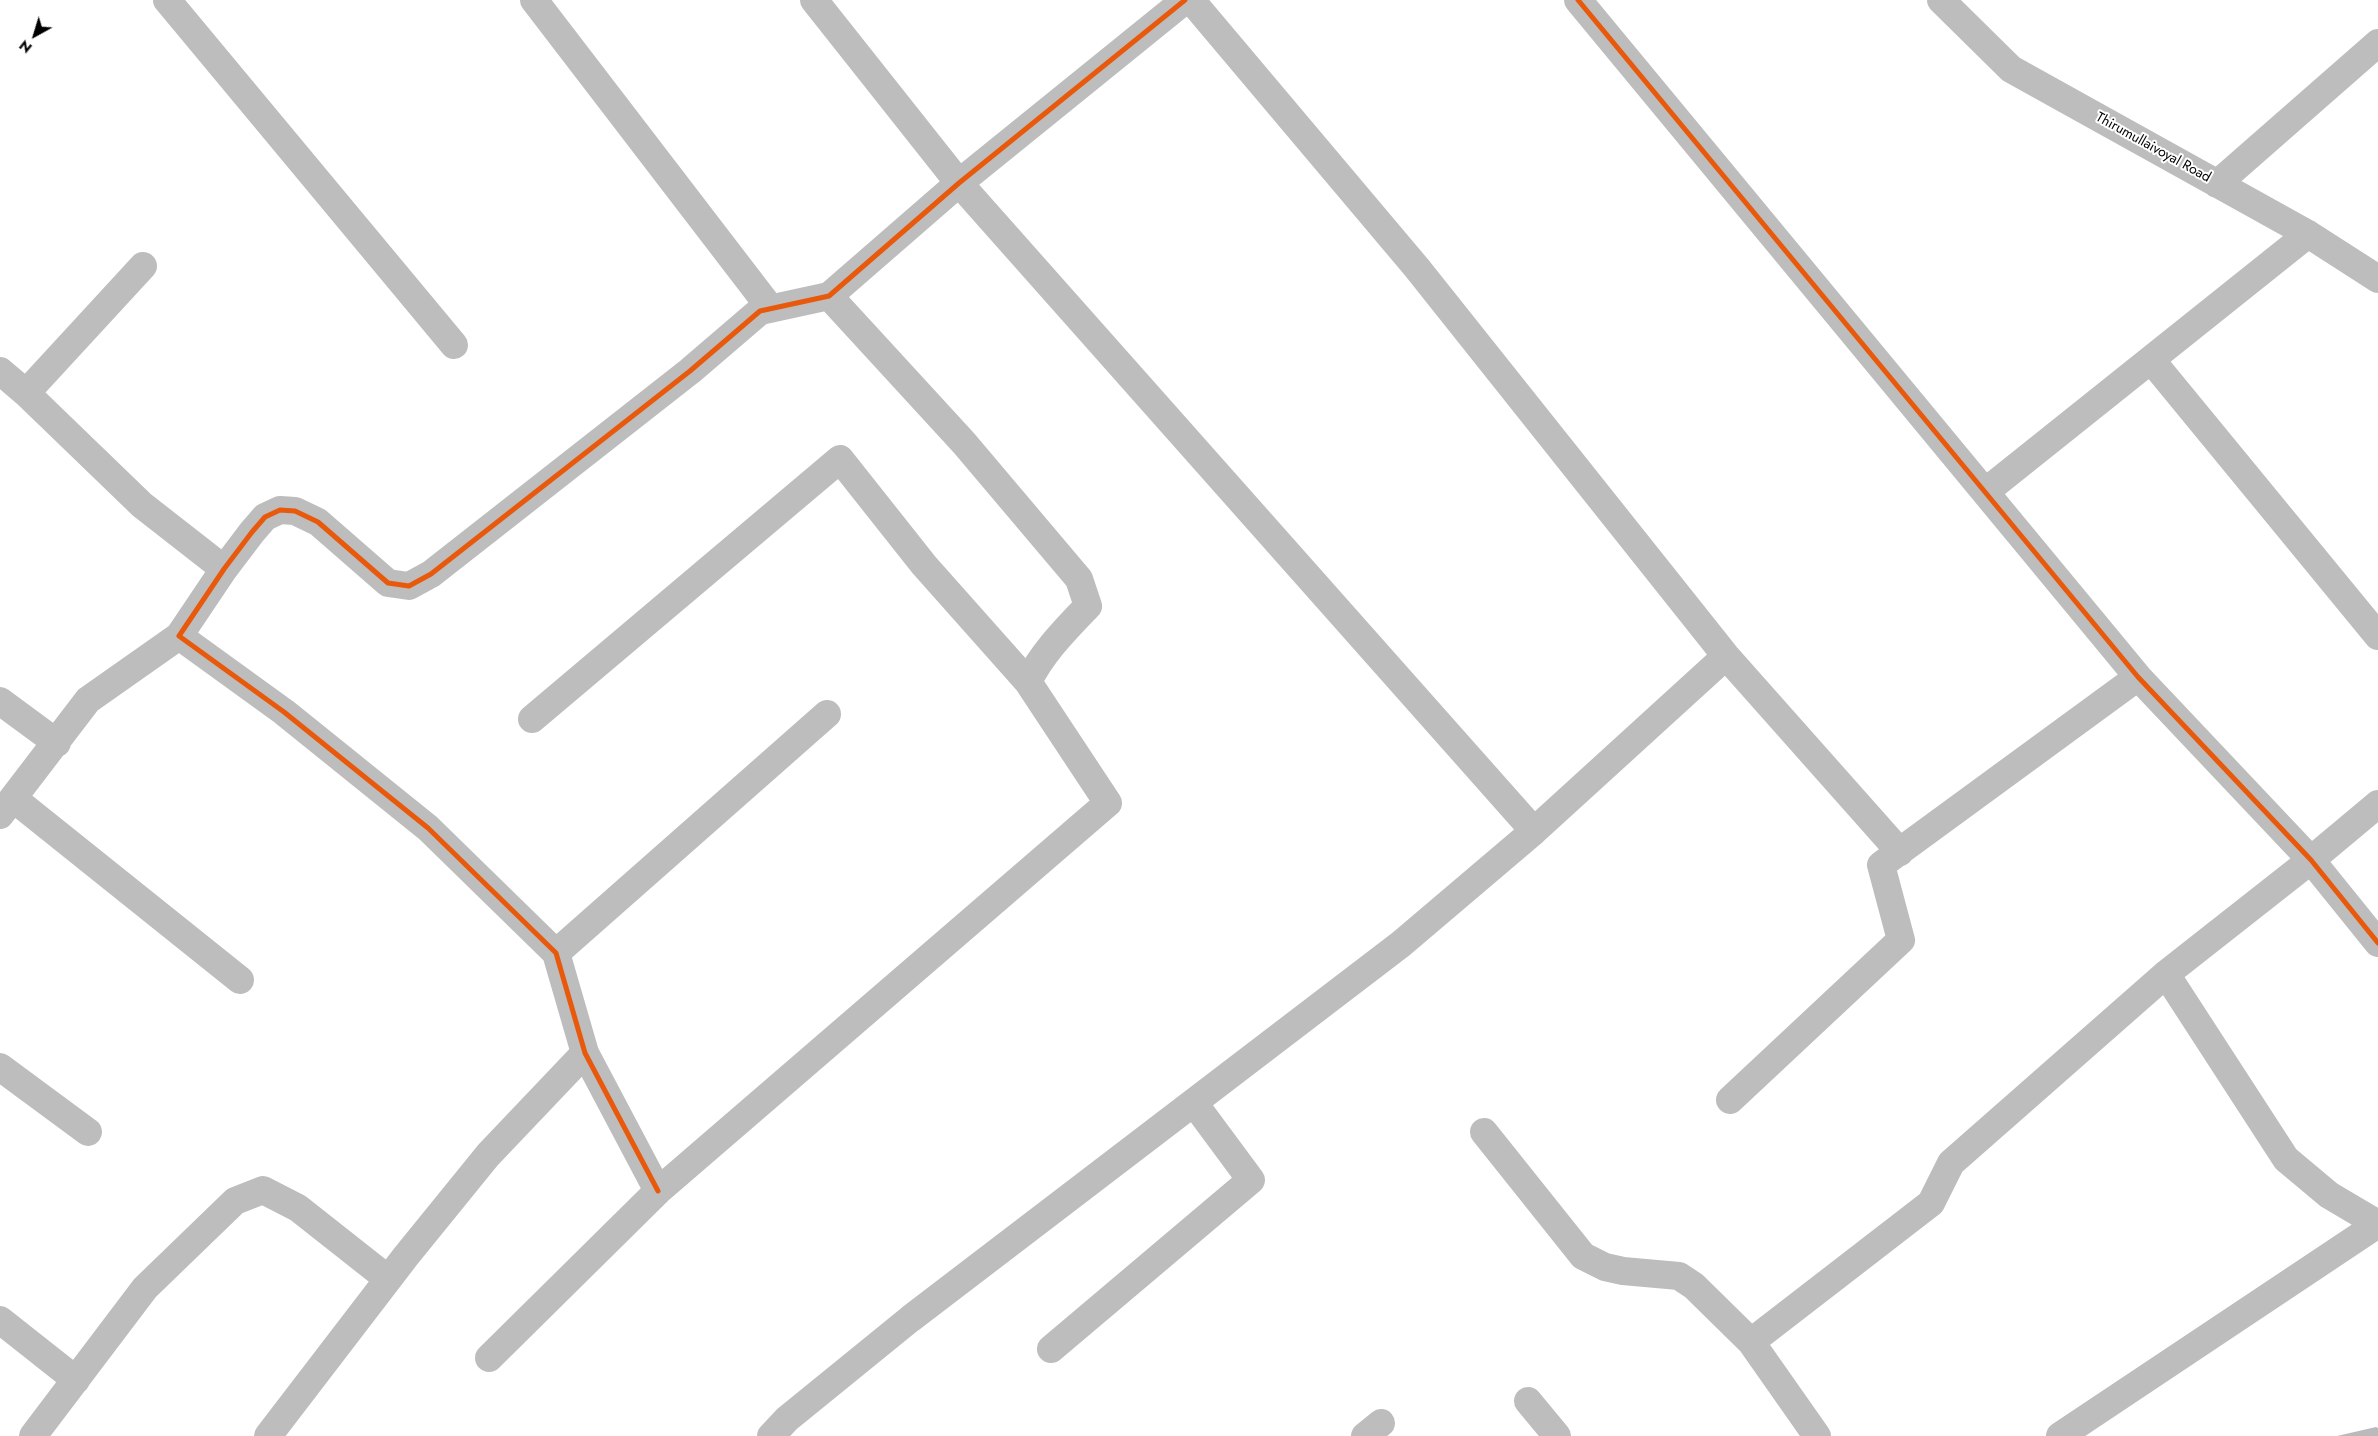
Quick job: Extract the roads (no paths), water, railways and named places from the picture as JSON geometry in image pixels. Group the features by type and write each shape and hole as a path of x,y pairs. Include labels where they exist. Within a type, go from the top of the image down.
{"street":[{"path":"166,0 454,345"},
{"path":"534,0 771,309"},
{"path":"814,0 959,182 1534,831"},
{"path":"240,980 7,807 88,700 179,636 224,569 265,517 280,510 295,511 318,522 388,583 409,586 431,574 690,371 760,311 829,296 959,182 1185,0"},
{"path":"1191,0 1417,268 1726,656 1900,852"},
{"path":"1578,0 2138,677 2311,860 2378,943"},
{"name":"Thirumullaivoyal Road","path":"1941,0 2011,70 2308,234 2378,279"},
{"path":"2217,184 2378,42"},
{"path":"1985,492 2308,234"},
{"path":"26,393 143,266"},
{"path":"829,296 977,458 1079,579 1088,606 1066,629 1034,669 1028,682"},
{"path":"2152,360 2378,636"},
{"path":"0,371 26,393 142,505 224,569"},
{"path":"489,1358 658,1191 1108,803 1028,682 924,565 840,459 532,719"},
{"path":"179,636 284,712 428,828 556,953 585,1053 658,1191"},
{"path":"771,1436 787,1419 910,1319 1194,1104 1401,944 1534,831 1726,656"},
{"path":"1730,1100 1901,940 1881,865 2138,677"},
{"path":"0,701 57,743"},
{"path":"556,953 827,714"},
{"path":"1751,1342 1931,1203 1951,1163 2166,974 2311,860 2378,804"},
{"path":"2060,1436 2378,1224 2329,1195 2286,1159 2166,974"},
{"path":"268,1436 388,1279 488,1155 585,1053"},
{"path":"0,1067 88,1132"},
{"path":"1051,1349 1251,1180 1194,1104"},
{"path":"1484,1132 1583,1256 1605,1267 1623,1271 1678,1276 1694,1286 1751,1342 1817,1436"},
{"path":"34,1436 146,1288 235,1201 263,1190 298,1208 388,1279"},
{"path":"0,1320 76,1380"},
{"path":"1528,1401 1557,1436"}]}
